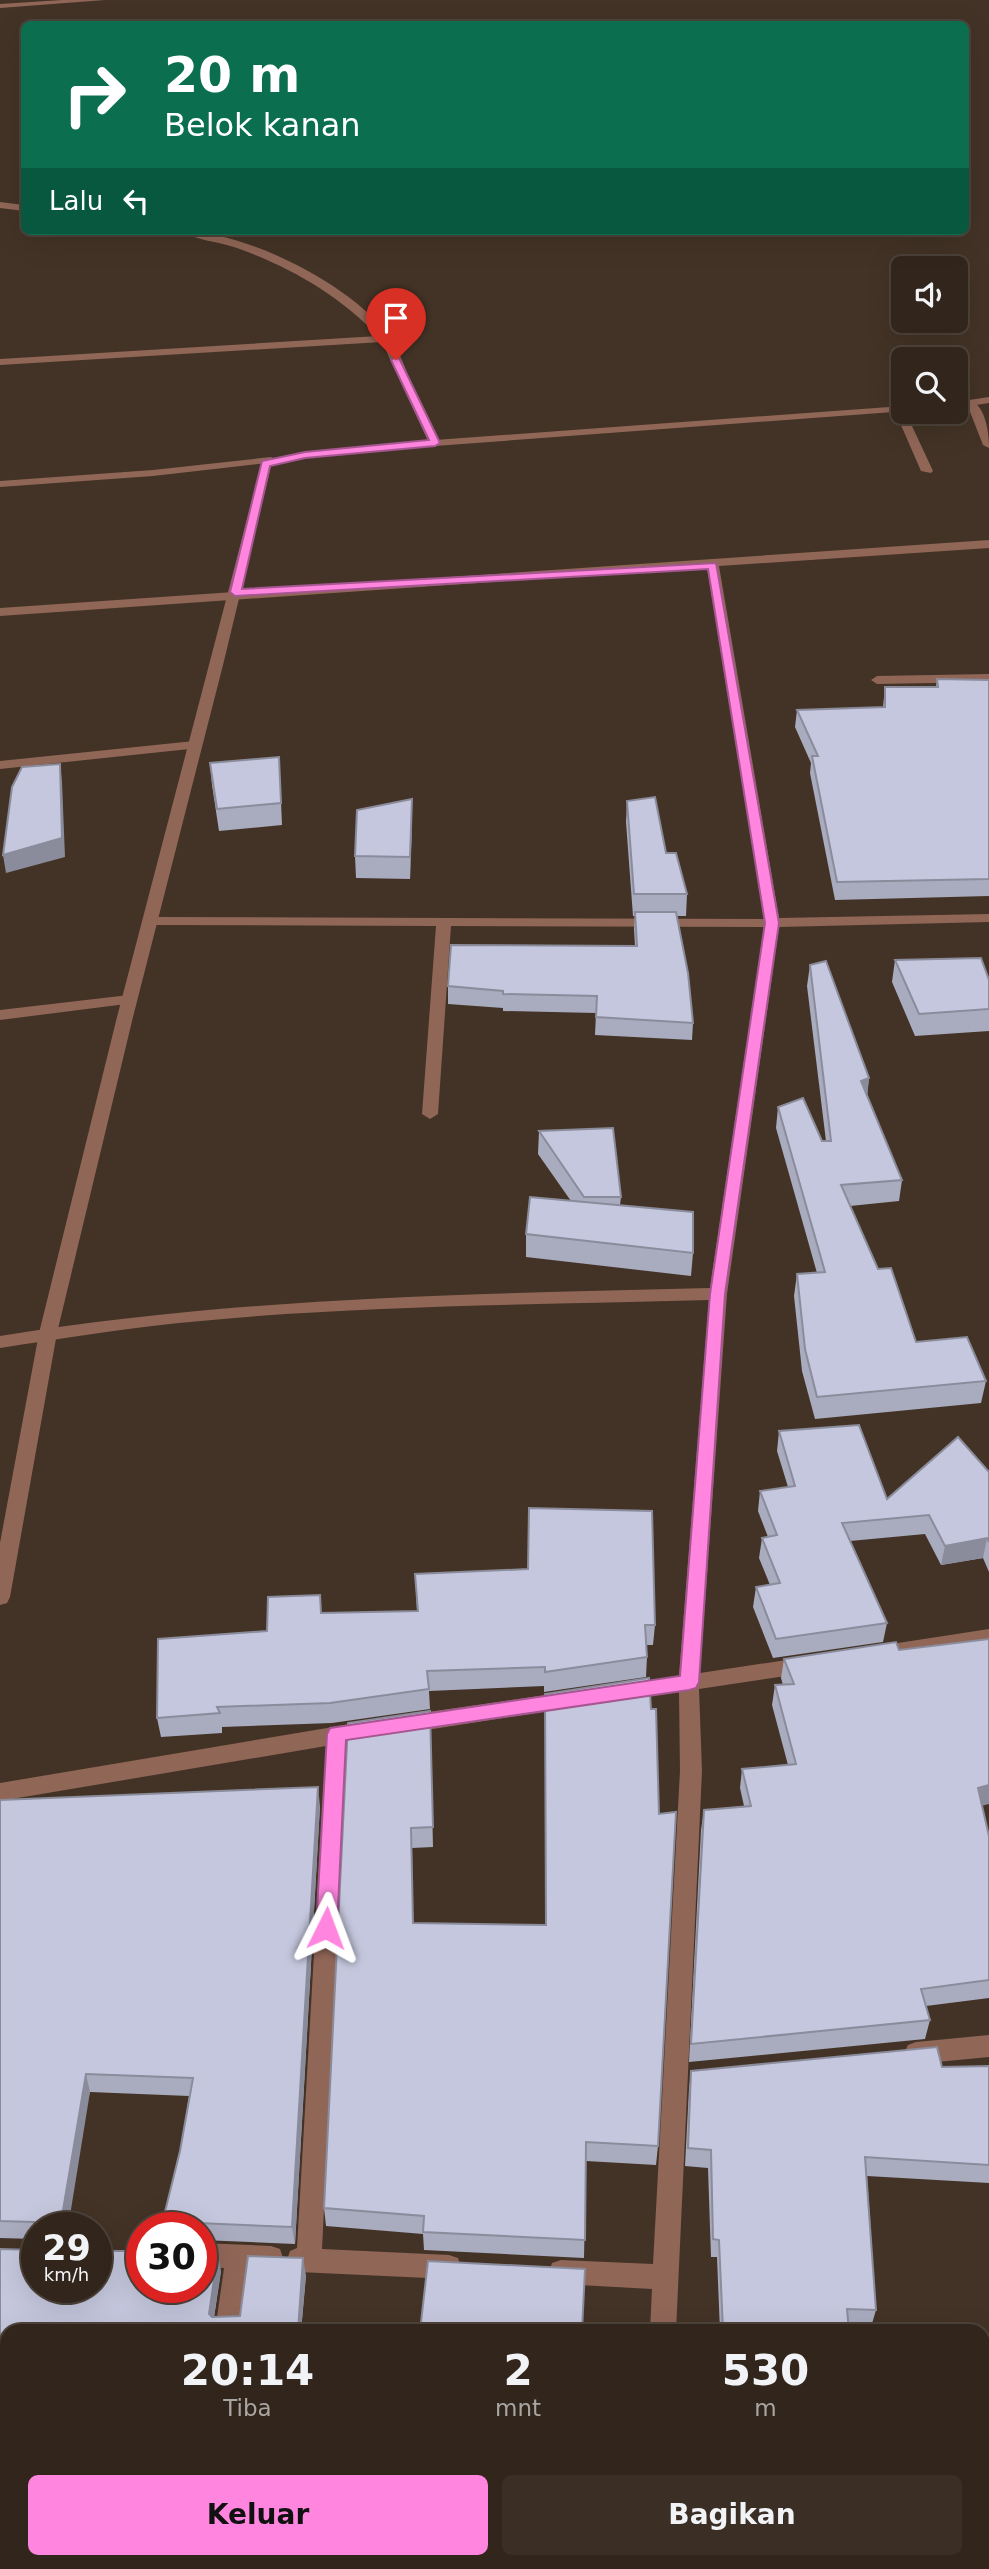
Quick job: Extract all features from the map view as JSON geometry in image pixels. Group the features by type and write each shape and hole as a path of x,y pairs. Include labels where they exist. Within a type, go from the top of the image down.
{"street":[{"path":"0,6 101,0"},
{"path":"0,205 21,208"},
{"path":"200,235 237,245 319,282 345,299 386,339 435,443"},
{"path":"0,362 386,339"},
{"path":"968,404 989,401"},
{"path":"972,404 989,445"},
{"path":"0,484 153,473 435,443 891,410"},
{"path":"907,424 927,471"},
{"path":"0,1597 48,1333 129,1000 235,592 263,468 271,460"},
{"path":"0,612 235,592 713,565 989,544"},
{"path":"663,2324 664,2277 676,2126 674,2077 691,1771 689,1682 718,1294 772,923 713,565"},
{"path":"877,680 989,678"},
{"path":"0,765 194,745"},
{"path":"150,921 772,923 989,918"},
{"path":"430,1114 444,922"},
{"path":"0,1015 129,1000"},
{"path":"0,1342 48,1333 284,1307 718,1294"},
{"path":"866,1656 989,1637"},
{"path":"610,1694 825,1662"},
{"path":"0,1792 337,1734 583,1698"},
{"path":"309,2260 337,1734"},
{"path":"890,2056 989,2046"},
{"path":"674,2077 701,2074"},
{"path":"217,2256 472,2268"},
{"path":"229,2324 238,2257"},
{"path":"541,2271 664,2277"}],"building":[{"path":"937,679 989,680 989,879 837,882 812,756 818,756 797,710 885,707 885,687 938,687"},
{"path":"279,757 281,803 217,809 210,763"},
{"path":"60,764 62,838 3,855 12,787 22,767"},
{"path":"655,797 666,853 676,853 687,894 634,894 627,801"},
{"path":"412,799 410,857 355,856 357,810"},
{"path":"635,912 676,912 688,973 693,1023 596,1017 597,996 503,994 503,991 448,986 451,945 637,946"},
{"path":"981,958 989,980 989,1009 919,1014 895,960"},
{"path":"826,961 869,1078 861,1081 902,1180 841,1185 878,1269 891,1268 916,1342 967,1337 986,1381 817,1397 805,1349 797,1274 825,1272 778,1107 803,1098 822,1141 831,1141 810,965"},
{"path":"613,1128 621,1197 584,1197 539,1131"},
{"path":"530,1197 693,1212 693,1253 526,1234"},
{"path":"859,1425 887,1499 958,1437 989,1472 989,1542 987,1538 945,1546 929,1515 842,1523 887,1623 776,1639 756,1587 780,1583 762,1538 777,1535 760,1491 795,1486 779,1431"},
{"path":"529,1508 652,1511 655,1625 645,1625 647,1657 545,1672 545,1667 427,1671 429,1689 330,1703 217,1707 220,1713 157,1718 158,1639 267,1631 268,1597 320,1595 321,1613 418,1611 415,1574 528,1569"},
{"path":"989,1639 989,1785 978,1788 989,1836 989,1980 921,1989 930,2020 691,2044 704,1810 751,1806 742,1769 796,1764 775,1685 794,1684 784,1659 896,1642 899,1650"},
{"path":"649,1678 651,1709 656,1709 659,1814 676,1812 658,2146 586,2142 585,2240 423,2232 424,2216 324,2208 348,1723 430,1711 433,1827 411,1828 413,1923 546,1925 545,1694"},
{"path":"318,1787 292,2227 217,2224 217,2212 165,2212 180,2151 193,2078 86,2074 63,2212 21,2212 21,2222 0,2221 0,1800"},
{"path":"937,2047 942,2067 989,2066 989,2165 865,2157 876,2310 847,2309 848,2324 723,2324 719,2240 713,2239 711,2150 688,2148 691,2071"},
{"path":"0,2249 21,2250 21,2303 112,2303 112,2251 126,2251 126,2303 211,2303 209,2314 212,2317 240,2316 248,2256 303,2258 298,2324 0,2324"},
{"path":"428,2261 585,2269 582,2324 421,2324"}],"route":[{"path":"326,1928 337,1734 689,1682 718,1294 772,923 713,565 235,592 263,468 271,460 435,443 396,360"}]}
